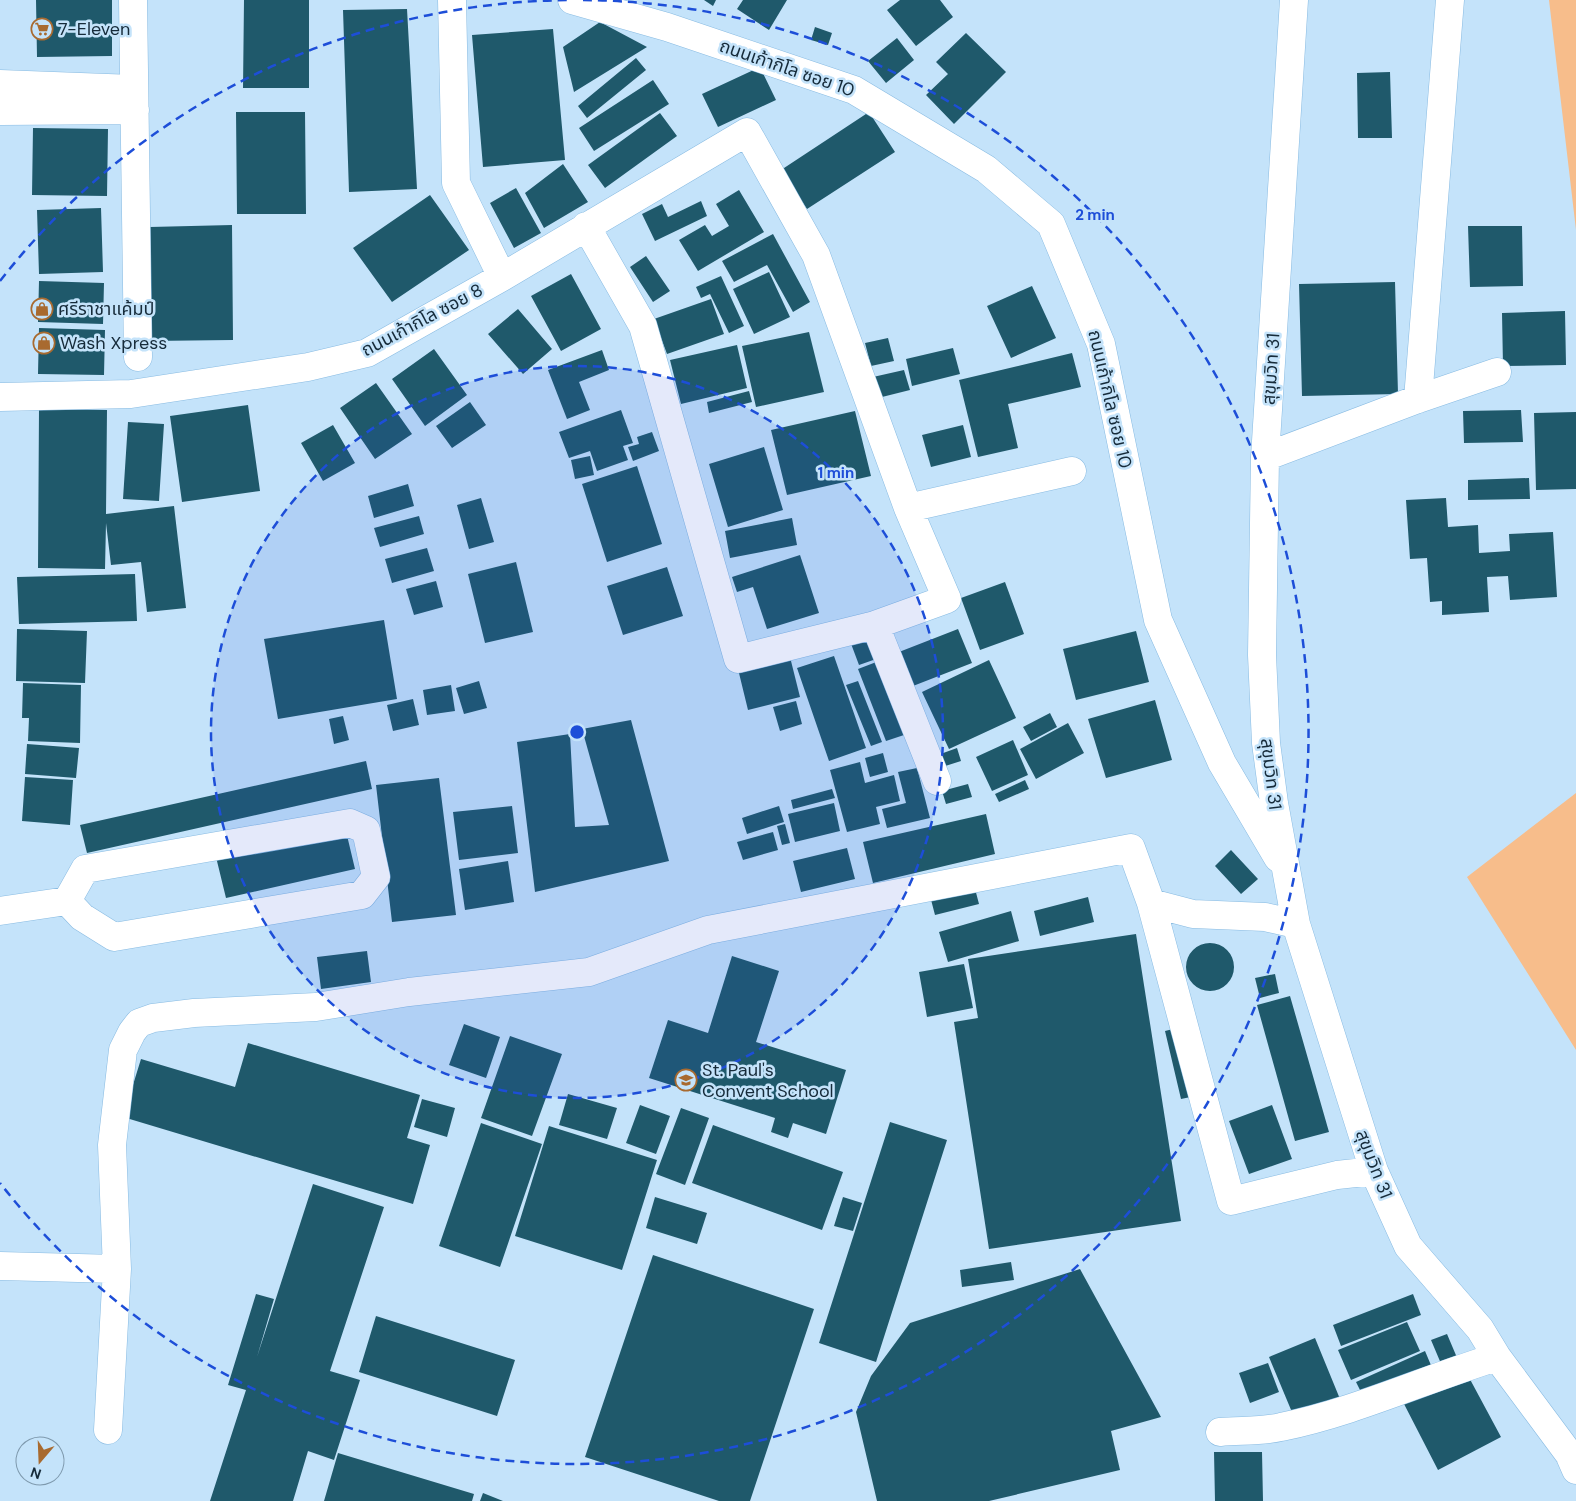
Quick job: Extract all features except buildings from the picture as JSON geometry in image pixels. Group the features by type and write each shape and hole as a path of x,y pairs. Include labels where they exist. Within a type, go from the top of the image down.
{"street":[{"path":"133,0 138,357"},
{"path":"452,0 456,183 502,277"},
{"name":"ถนนเก้ากิโล ซอย 10","path":"572,0 667,27 854,90 986,169 1051,224 1101,344 1158,620 1222,763 1286,872"},
{"name":"สุขุมวิท 31","path":"1294,0 1265,457 1262,655 1266,743 1286,872 1296,924 1374,1171 1408,1246 1480,1329 1498,1358 1569,1454 1576,1470"},
{"path":"1418,399 1450,0"},
{"path":"0,84 134,99"},
{"path":"0,111 134,99"},
{"name":"ถนนเก้ากิโล ซอย 8","path":"0,397 130,394 308,367 367,353 502,277 746,132 816,255 908,508"},
{"path":"586,226 643,326 738,659 875,625 947,599 908,508 1072,471"},
{"path":"1265,457 1418,399 1497,372"},
{"path":"875,625 937,781"},
{"path":"350,823 366,830 376,877 362,895 114,937 82,917 67,901 85,869 350,823"},
{"path":"108,1430 117,1269 112,1145 123,1050 139,1023 153,1018 194,1013 316,1007 409,992 590,972 708,930 1131,848 1151,903 1231,1200 1337,1175 1374,1171"},
{"path":"0,911 67,901"},
{"path":"1151,903 1193,914 1265,918 1296,924"},
{"path":"0,1266 117,1269"},
{"path":"1220,1432 1279,1428 1354,1407 1472,1365 1498,1358"}],"shaded area":[{"path":"1549,0 1576,0 1576,230"},
{"path":"1576,793 1576,1050 1467,877"}],"place":[{"name":"7-Eleven","path":"42,29"},
{"name":"ศรีราชาแค้มป์","path":"42,309"},
{"name":"Wash Xpress","path":"44,343"},
{"name":"St. Paul's Convent School","path":"686,1080"}]}
